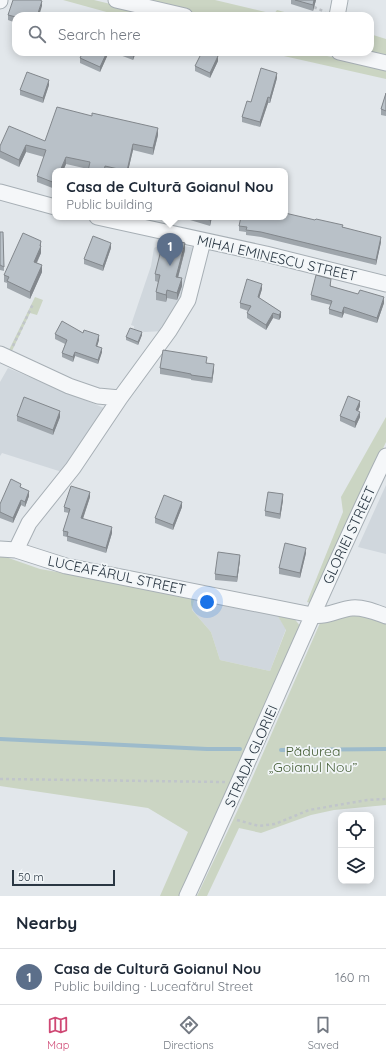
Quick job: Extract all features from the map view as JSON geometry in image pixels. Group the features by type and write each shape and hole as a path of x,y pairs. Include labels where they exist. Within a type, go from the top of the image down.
{"street":[{"path":"116,0 168,12"},
{"path":"338,12 340,0"},
{"path":"356,56 386,63"},
{"path":"0,192 52,206"},
{"name":"MIHAI EMINESCU STREET","path":"110,220 266,254 386,284"},
{"path":"16,550 29,522 73,468 120,398 169,331 188,300 203,241"},
{"path":"4,355 69,386 98,396 120,398"},
{"name":"GLORIEI STREET","path":"312,615 348,534 386,456"},
{"name":"LUCEAFĂRUL STREET","path":"0,549 16,550 66,566 312,615 319,616 351,608 361,608 386,616"},
{"name":"STRADA GLORIEI","path":"187,896 224,816 312,615"}],"path":[{"path":"4,355 34,304"},
{"path":"0,779 239,782"},
{"path":"224,816 259,826 275,824 309,810 368,800 386,799"}],"shaded area":[{"path":"164,243 197,248 184,298 165,331 144,332 134,329 134,326 131,325 151,266 154,248"},
{"path":"8,368 104,408 62,472 2,453 0,456 0,382"},
{"path":"386,485 386,554 358,547"},
{"path":"195,596 276,613 286,629 270,671 220,660 211,632 192,610"}],"green space":[{"path":"63,0 94,0 144,12 106,12"},
{"path":"143,0 215,0 266,12 192,12"},
{"path":"374,35 386,39 386,59 374,54"},
{"path":"284,56 327,56 386,69 386,79"},
{"path":"35,297 43,300 37,315 30,313 11,353 9,350"},
{"path":"386,417 386,442 310,603 307,602 343,512 341,497"},
{"path":"0,555 40,569 195,596 192,610 211,632 220,660 270,671 286,630 276,613 293,617 301,627 179,896 160,896 188,832 148,808 0,786"},
{"name":"Pădurea „Goianul Nou”","path":"361,614 386,621 386,805 334,810 311,815 261,833 239,828 207,896 197,896 243,799 320,623"}],"building":[{"path":"13,0 42,1 38,12 12,12 12,16 8,15"},
{"path":"295,0 314,0 313,5"},
{"path":"81,56 105,56 100,67 80,58"},
{"path":"200,56 218,56 210,73 195,66"},
{"path":"261,68 277,73 270,98 268,97 260,122 242,117 247,101 251,102"},
{"path":"27,72 49,80 43,98 20,90"},
{"path":"386,93 386,111 381,109"},
{"path":"57,107 92,116 92,113 158,128 153,148 133,144 128,168 114,168 105,166 105,168 89,168 90,162 66,157 61,168 52,168 52,182 37,176 46,150 26,145 19,160 0,151 0,146 9,126 45,141"},
{"path":"288,214 343,225 342,227 381,237 376,260 261,232 246,230 247,227 239,226 240,220 288,220"},
{"path":"0,232 3,232 4,267 0,265"},
{"path":"23,233 41,241 41,246 34,262 42,265 30,292 7,281 9,277 4,275"},
{"path":"93,236 111,243 103,266 84,259"},
{"path":"164,238 185,243 176,277 182,278 177,293 167,290 166,295 156,292 160,275 155,274"},
{"path":"316,275 331,279 330,286 358,294 360,290 384,297 377,318 344,307 342,313 329,309 332,301 311,295"},
{"path":"247,279 262,284 258,297 281,312 279,315 273,313 266,325 247,313 251,306 240,303"},
{"path":"62,321 83,333 84,330 99,335 96,346 102,348 98,360 75,352 73,357 62,353 67,340 55,334"},
{"path":"130,328 142,332 138,342 126,337"},
{"path":"163,350 207,357 206,363 214,364 212,378 160,368"},
{"path":"348,396 360,401 356,410 360,412 355,422 340,416"},
{"path":"24,397 60,411 53,430 17,416"},
{"path":"11,479 21,484 20,487 29,491 25,502 21,500 13,518 0,512 0,504"},
{"path":"71,486 90,492 81,518 112,527 106,548 67,536 68,532 63,531 70,509 64,507"},
{"path":"268,492 283,494 280,514 265,511"},
{"path":"164,495 182,502 173,525 155,518"},
{"path":"285,543 306,548 300,573 279,568"},
{"path":"218,552 240,555 237,577 215,574"}],"waterway":[{"path":"0,739 207,749 240,749"},
{"path":"281,750 386,749"}],"place":[{"name":"Casa de Cultură Goianul Nou","path":"170,266"}]}
